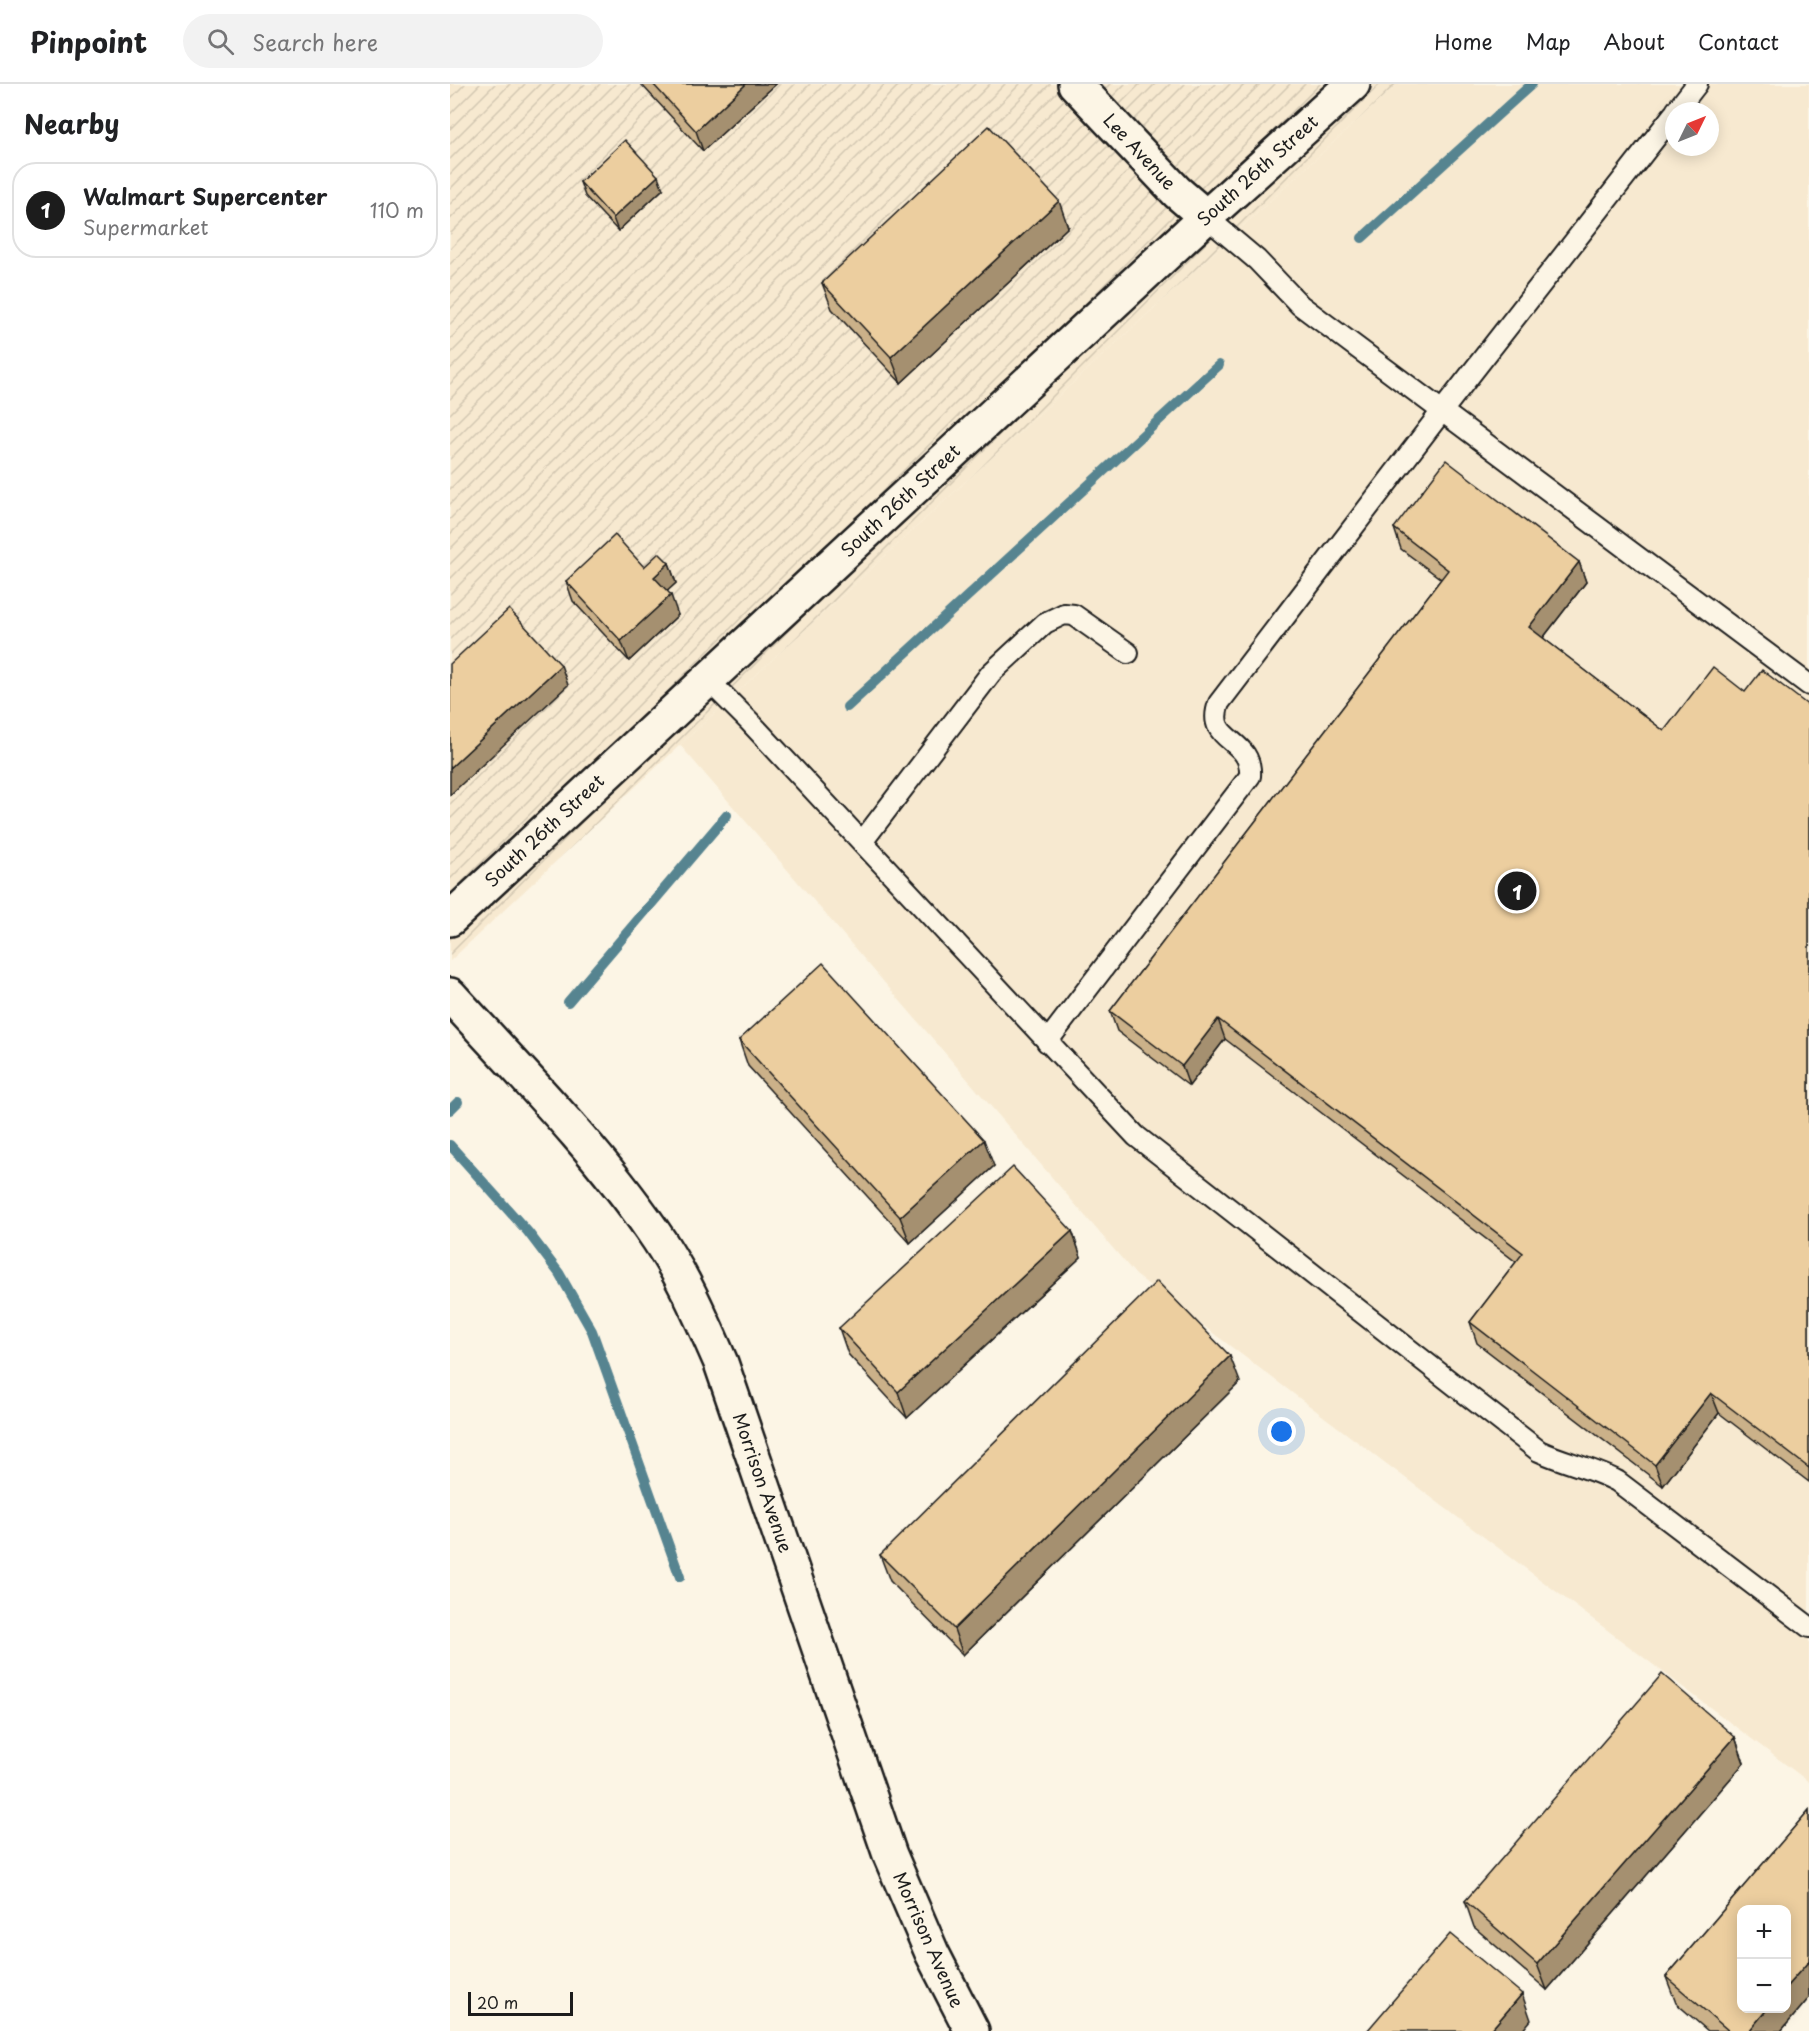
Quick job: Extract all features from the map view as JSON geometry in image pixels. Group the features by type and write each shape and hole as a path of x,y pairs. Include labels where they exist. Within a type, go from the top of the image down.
{"street":[{"name":"Lee Avenue","path":"1075,84 1177,192 1206,217"},
{"name":"South 26th Street","path":"450,919 1206,217 1353,84"},
{"name":"Morrison Avenue","path":"450,995 567,1124 617,1183 652,1230 693,1299 721,1363 890,1855 932,1953 972,2031"}],"lane":[{"path":"1683,102 1697,84"},
{"path":"1047,1042 1250,776 1251,766 1248,757 1228,740 1216,723 1215,713 1219,703 1665,125"},
{"path":"1206,217 1257,260 1300,305 1809,685"},
{"path":"862,842 991,673 1045,623 1064,614 1074,615 1128,653"},
{"path":"708,680 750,722 1136,1136 1539,1451 1561,1461 1597,1470 1617,1481 1809,1627"}],"shaded area":[{"path":"450,84 1397,84 680,745 450,961"},
{"path":"1397,84 1809,84 1809,1782 1136,1275 680,745"}],"building":[{"path":"653,84 746,84 696,131"},
{"path":"989,126 1059,201 891,357 822,283"},
{"path":"625,140 658,176 613,218 580,182"},
{"path":"1446,460 1579,562 1529,627 1664,731 1713,667 1745,692 1762,670 1809,706 1809,1468 1711,1393 1655,1465 1470,1322 1523,1253 1218,1019 1182,1066 1110,1011 1448,570 1394,528"},
{"path":"615,535 644,567 659,553 669,563 654,577 671,595 621,641 566,581"},
{"path":"509,609 561,665 450,768 450,664"},
{"path":"823,963 984,1140 900,1217 739,1040"},
{"path":"1013,1167 1072,1231 898,1392 839,1328"},
{"path":"1157,1281 1230,1356 954,1629 880,1555"},
{"path":"1662,1674 1735,1737 1537,1964 1465,1901"},
{"path":"1809,1810 1809,1961 1791,1981 1791,1905 1737,1905 1737,2013 1764,2013 1749,2031 1729,2031 1666,1977"},
{"path":"1450,1934 1522,1994 1490,2031 1367,2031"}],"waterway":[{"path":"1362,238 1532,84"},
{"path":"847,707 1219,365"},
{"path":"568,1002 727,815"},
{"path":"450,1110 458,1102"},
{"path":"450,1145 528,1232 559,1273 592,1331 680,1577"}],"place":[{"name":"Walmart Supercenter","path":"1517,891"}]}
